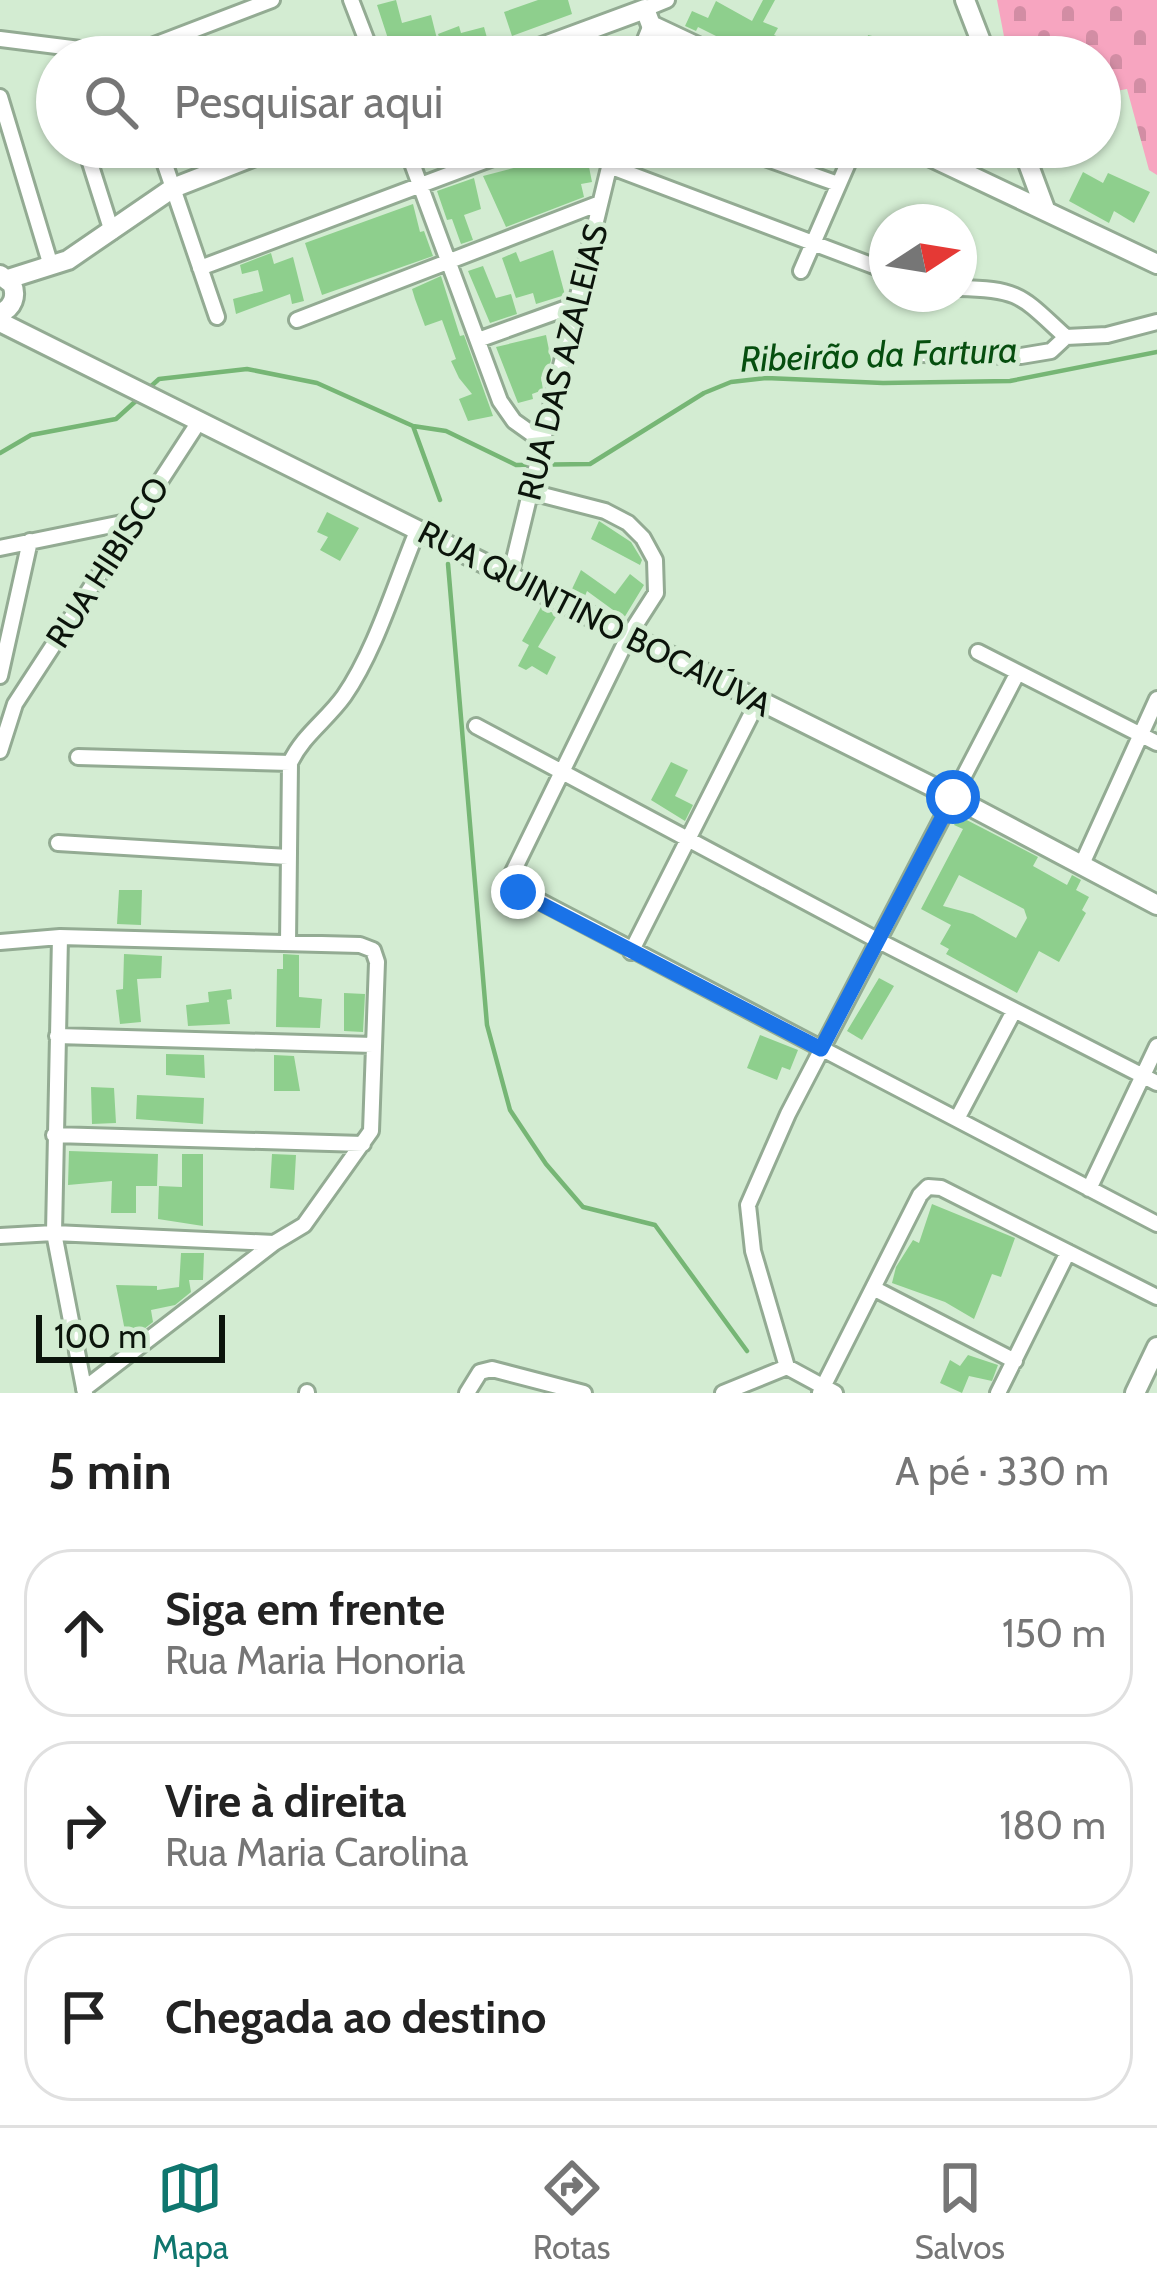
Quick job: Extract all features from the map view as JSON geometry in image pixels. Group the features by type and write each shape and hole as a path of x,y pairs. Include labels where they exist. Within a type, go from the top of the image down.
{"street":[{"path":"179,36 272,0"},
{"path":"351,0 365,36"},
{"path":"584,36 648,17 667,0"},
{"path":"965,0 979,36"},
{"path":"643,36 648,17"},
{"path":"648,17 682,36"},
{"path":"0,39 36,48"},
{"path":"0,97 51,266"},
{"path":"92,168 112,232"},
{"path":"166,168 217,317"},
{"path":"8,283 82,253 173,188 224,168"},
{"path":"414,168 500,401 541,446"},
{"path":"200,268 466,168"},
{"name":"RUA DAS AZALEIAS","path":"510,577 609,168"},
{"path":"614,168 869,264"},
{"path":"793,168 838,184"},
{"path":"802,271 845,168"},
{"path":"956,168 1157,264"},
{"path":"1030,168 1046,209"},
{"path":"297,320 600,203"},
{"path":"0,317 10,307 8,283"},
{"path":"8,283 31,334"},
{"path":"977,288 1001,289 1023,298 1066,337"},
{"path":"478,340 575,305"},
{"name":"RUA QUINTINO BOCAIÚVA","path":"0,317 1157,904"},
{"path":"921,354 1021,356 1051,351 1066,337 1107,335 1157,322"},
{"name":"RUA HIBISCO","path":"0,751 8,706 200,420"},
{"path":"531,492 605,511 628,523 655,560 656,593 629,635 511,876 511,886 1157,1224"},
{"path":"0,548 132,521"},
{"path":"288,943 290,763 300,740 344,696 359,670 418,529"},
{"path":"0,676 30,541"},
{"path":"978,652 1157,743"},
{"path":"1017,674 767,1156 748,1205 747,1224 788,1367 826,1391 873,1288 928,1187 940,1188 1157,1297"},
{"path":"1082,864 1157,699"},
{"path":"631,952 758,701"},
{"path":"476,726 1150,1079"},
{"path":"78,757 290,763"},
{"path":"58,843 288,857"},
{"path":"0,942 60,937 360,946 374,950 377,962 371,1131 363,1144 304,1226 274,1243 85,1391 54,1232 60,937"},
{"path":"957,1119 1014,1011"},
{"path":"57,1036 374,1045"},
{"path":"1089,1189 1150,1079 1157,1046"},
{"path":"55,1135 363,1144"},
{"path":"0,1236 54,1232 274,1243"},
{"path":"998,1393 1068,1252"},
{"path":"873,1288 1015,1361"},
{"path":"1135,1393 1157,1347"},
{"path":"723,1393 788,1367"},
{"path":"466,1393 480,1372 492,1370 584,1393"}],"green space":[{"path":"997,0 1157,0 1157,175 1149,170 1127,89 1121,90 1121,36 1004,36"}],"building":[{"path":"396,0 402,23 431,15 436,36 387,36 377,5"},
{"path":"538,0 568,0 572,14 512,36 504,12"},
{"path":"763,0 775,0 763,22 778,28 776,36 716,36 685,26 692,11 708,18 716,1 752,21"},
{"path":"459,26 461,33 484,27 486,36 439,36"},
{"path":"513,168 589,168 592,182 581,184 584,197 506,227 483,176"},
{"path":"1083,172 1103,183 1108,173 1150,192 1134,223 1114,211 1109,223 1069,201"},
{"path":"474,178 481,209 464,215 473,240 461,244 437,191"},
{"path":"413,204 433,256 322,295 305,243"},
{"path":"553,250 565,295 536,304 533,293 516,298 502,258 516,252 520,262"},
{"path":"271,253 274,264 293,257 304,301 292,304 290,294 236,314 233,299 263,291 258,270 242,274 240,265"},
{"path":"483,266 496,298 511,294 517,314 490,323 468,271"},
{"path":"441,276 493,416 468,421 459,399 472,394 451,361 456,359 442,320 425,326 412,289"},
{"path":"546,335 551,360 547,375 541,377 543,390 518,403 496,347"},
{"path":"327,512 359,528 340,561 320,550 328,537 317,532"},
{"path":"599,521 631,542 642,560 640,565 591,539"},
{"path":"581,570 615,594 630,574 644,585 624,618 587,591 585,596 572,589"},
{"path":"541,607 557,615 538,647 556,657 547,675 532,666 526,670 518,666 529,645 522,641"},
{"path":"671,762 688,770 675,796 693,805 685,821 651,800"},
{"path":"959,816 1038,857 1033,866 1067,885 1072,875 1081,880 1076,890 1089,897 1082,910 1086,913 1059,962 1039,951 1017,993 946,954 949,949 940,944 951,925 921,909 963,829 954,825","holes":["959,875 1024,909 1027,918 1016,938 973,914 943,906"]},
{"path":"119,890 142,890 141,925 117,924"},
{"path":"124,954 162,956 161,978 137,979 141,1022 120,1024 116,990 123,989"},
{"path":"283,954 299,955 299,997 322,999 320,1028 276,1027 277,969 283,969"},
{"path":"879,978 894,986 862,1040 847,1031"},
{"path":"231,989 232,999 227,1000 230,1024 188,1026 186,1005 209,1002 208,992"},
{"path":"344,993 365,994 363,1032 344,1031"},
{"path":"760,1035 798,1050 790,1070 782,1067 777,1080 747,1068"},
{"path":"166,1054 204,1055 205,1078 166,1075"},
{"path":"274,1055 294,1056 300,1091 274,1091"},
{"path":"91,1087 114,1088 116,1123 92,1124"},
{"path":"137,1095 204,1098 203,1124 136,1119"},
{"path":"69,1151 158,1154 157,1186 136,1186 136,1213 111,1213 112,1181 68,1185"},
{"path":"182,1154 203,1154 203,1226 158,1219 159,1186 182,1187"},
{"path":"272,1154 296,1155 294,1190 270,1188"},
{"path":"932,1204 1015,1238 1001,1277 992,1274 974,1319 945,1302 892,1283 913,1240 919,1243"},
{"path":"181,1253 204,1253 203,1280 189,1280 191,1292 175,1305 151,1310 153,1322 144,1329 125,1331 116,1285 157,1286 157,1290 179,1287"},
{"path":"968,1355 998,1365 992,1381 969,1376 962,1393 940,1383 950,1360 960,1366"}],"waterway":[{"name":"Ribeirão da Fartura","path":"149,388 159,379 247,369 317,383 413,426 446,431 516,465 590,464 704,393 731,382 766,378 1010,381 1157,352"},
{"path":"0,453 31,435 116,419 137,400"},
{"path":"413,426 440,500"},
{"path":"448,564 487,1025 510,1110 546,1164 583,1207 655,1225 747,1351"}],"route":[{"path":"518,892 821,1049 953,797"}]}
